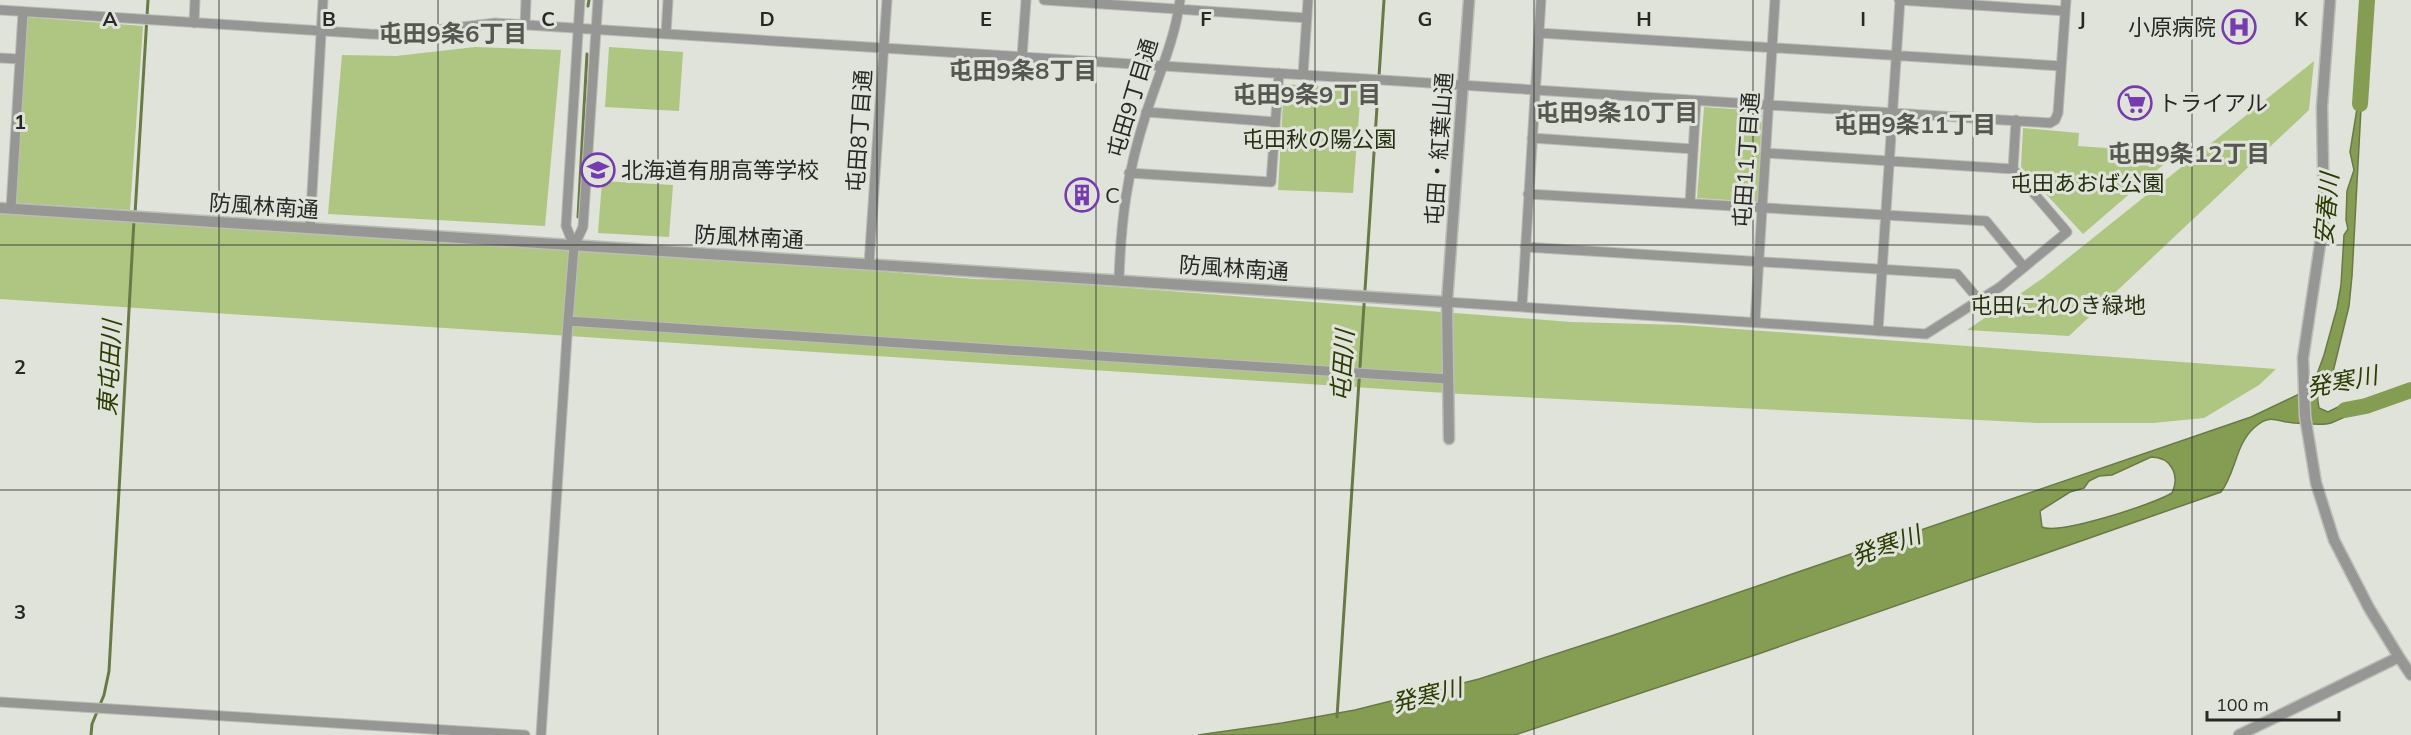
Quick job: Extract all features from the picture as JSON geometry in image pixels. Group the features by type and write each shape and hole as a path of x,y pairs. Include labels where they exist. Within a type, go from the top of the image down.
{"street":[{"path":"194,23 195,0"},
{"path":"310,228 323,0"},
{"path":"525,25 526,0"},
{"path":"574,246 566,226 580,0"},
{"path":"541,735 568,321 574,246 583,227 598,0"},
{"path":"666,34 668,0"},
{"name":"屯田8丁目通","path":"869,264 887,0"},
{"path":"1022,57 1026,0"},
{"path":"1044,0 1180,4 1307,18"},
{"path":"1303,75 1308,0"},
{"name":"屯田・紅葉山通","path":"1449,439 1447,302 1469,0"},
{"path":"1522,306 1541,0"},
{"name":"屯田11丁目通","path":"1755,322 1775,0"},
{"path":"1878,331 1900,0 2065,11"},
{"path":"0,10 396,34 495,23 2050,123 2055,120 2066,0"},
{"path":"2330,0 2322,107 2324,218 2302,376 2309,449 2316,483 2334,540 2369,608 2411,675"},
{"name":"屯田9丁目通","path":"1119,280 1120,233 1129,172 1146,112 1164,66 1180,4"},
{"path":"5,208 23,12"},
{"path":"1539,33 2061,66"},
{"path":"0,58 20,59"},
{"path":"1129,172 1271,182 1279,73"},
{"path":"1690,203 1696,100"},
{"path":"1146,112 1275,122"},
{"path":"1447,302 1926,334 1979,300 2067,232 2013,169 2016,120"},
{"path":"1532,138 1693,149"},
{"path":"1766,153 2013,169"},
{"path":"1528,194 1986,222 2024,267"},
{"name":"防風林南通","path":"5,208 1447,302"},
{"path":"1525,247 1957,274 1979,300"},
{"path":"568,321 1448,379"},
{"path":"2239,735 2399,657"},
{"path":"0,702 525,735"}],"green space":[{"path":"27,17 143,26 130,210 16,203"},
{"path":"475,47 561,50 545,226 328,214 342,55 396,56"},
{"path":"609,47 683,52 679,111 605,107"},
{"name":"屯田にれのき緑地","path":"2314,61 2309,110 2069,336 1967,330 2043,278"},
{"name":"屯田秋の陽公園","path":"1284,84 1361,89 1353,193 1278,190"},
{"path":"1704,107 1762,111 1758,202 1697,198"},
{"name":"屯田あおば公園","path":"2023,128 2079,133 2078,146 2177,153 2083,234 2021,167"},
{"path":"602,181 673,185 669,237 598,233"},
{"path":"0,213 737,260 1571,322 1682,325 2276,369 2259,385 2204,418 2153,423 2037,423 1461,394 0,299"}],"water":[{"path":"2363,71 2349,306 2332,376 2321,380 2318,396 2319,408 2328,412 2338,407 2377,401 2327,424 2265,420 2248,434 2243,442 2221,492 1761,653 1515,735 1198,735 1355,710 1479,679 2251,417 2312,388 2324,355 2341,285 2344,235 2348,229 2347,191 2354,170 2350,152","holes":["2151,457 2164,460 2172,469 2175,480 2172,493 2126,511 2085,523 2066,527 2042,527 2040,511 2070,492 2084,488 2089,481 2099,476 2112,475"]}],"waterway":[{"name":"東屯田川","path":"135,214 148,0"},
{"path":"588,6 589,0"},
{"name":"屯田川","path":"1337,717 1384,0"},
{"name":"安春川","path":"2360,104 2367,0"},
{"path":"578,217 587,54"},
{"name":"東屯田川","path":"91,735 92,724 104,695 109,671 134,220"},
{"name":"発寒川","path":"2345,410 2366,406 2411,390"}],"place":[{"name":"小原病院","path":"2239,27"},
{"name":"トライアル","path":"2135,103"},
{"name":"北海道有朋高等学校","path":"598,170"},
{"name":"C","path":"1082,195"}],"district":[{"name":"屯田9条6丁目","path":"453,34"},
{"name":"屯田9条8丁目","path":"1023,71"},
{"name":"屯田9条9丁目","path":"1307,95"},
{"name":"屯田9条10丁目","path":"1617,113"},
{"name":"屯田9条11丁目","path":"1915,125"},
{"name":"屯田9条12丁目","path":"2189,154"}]}
